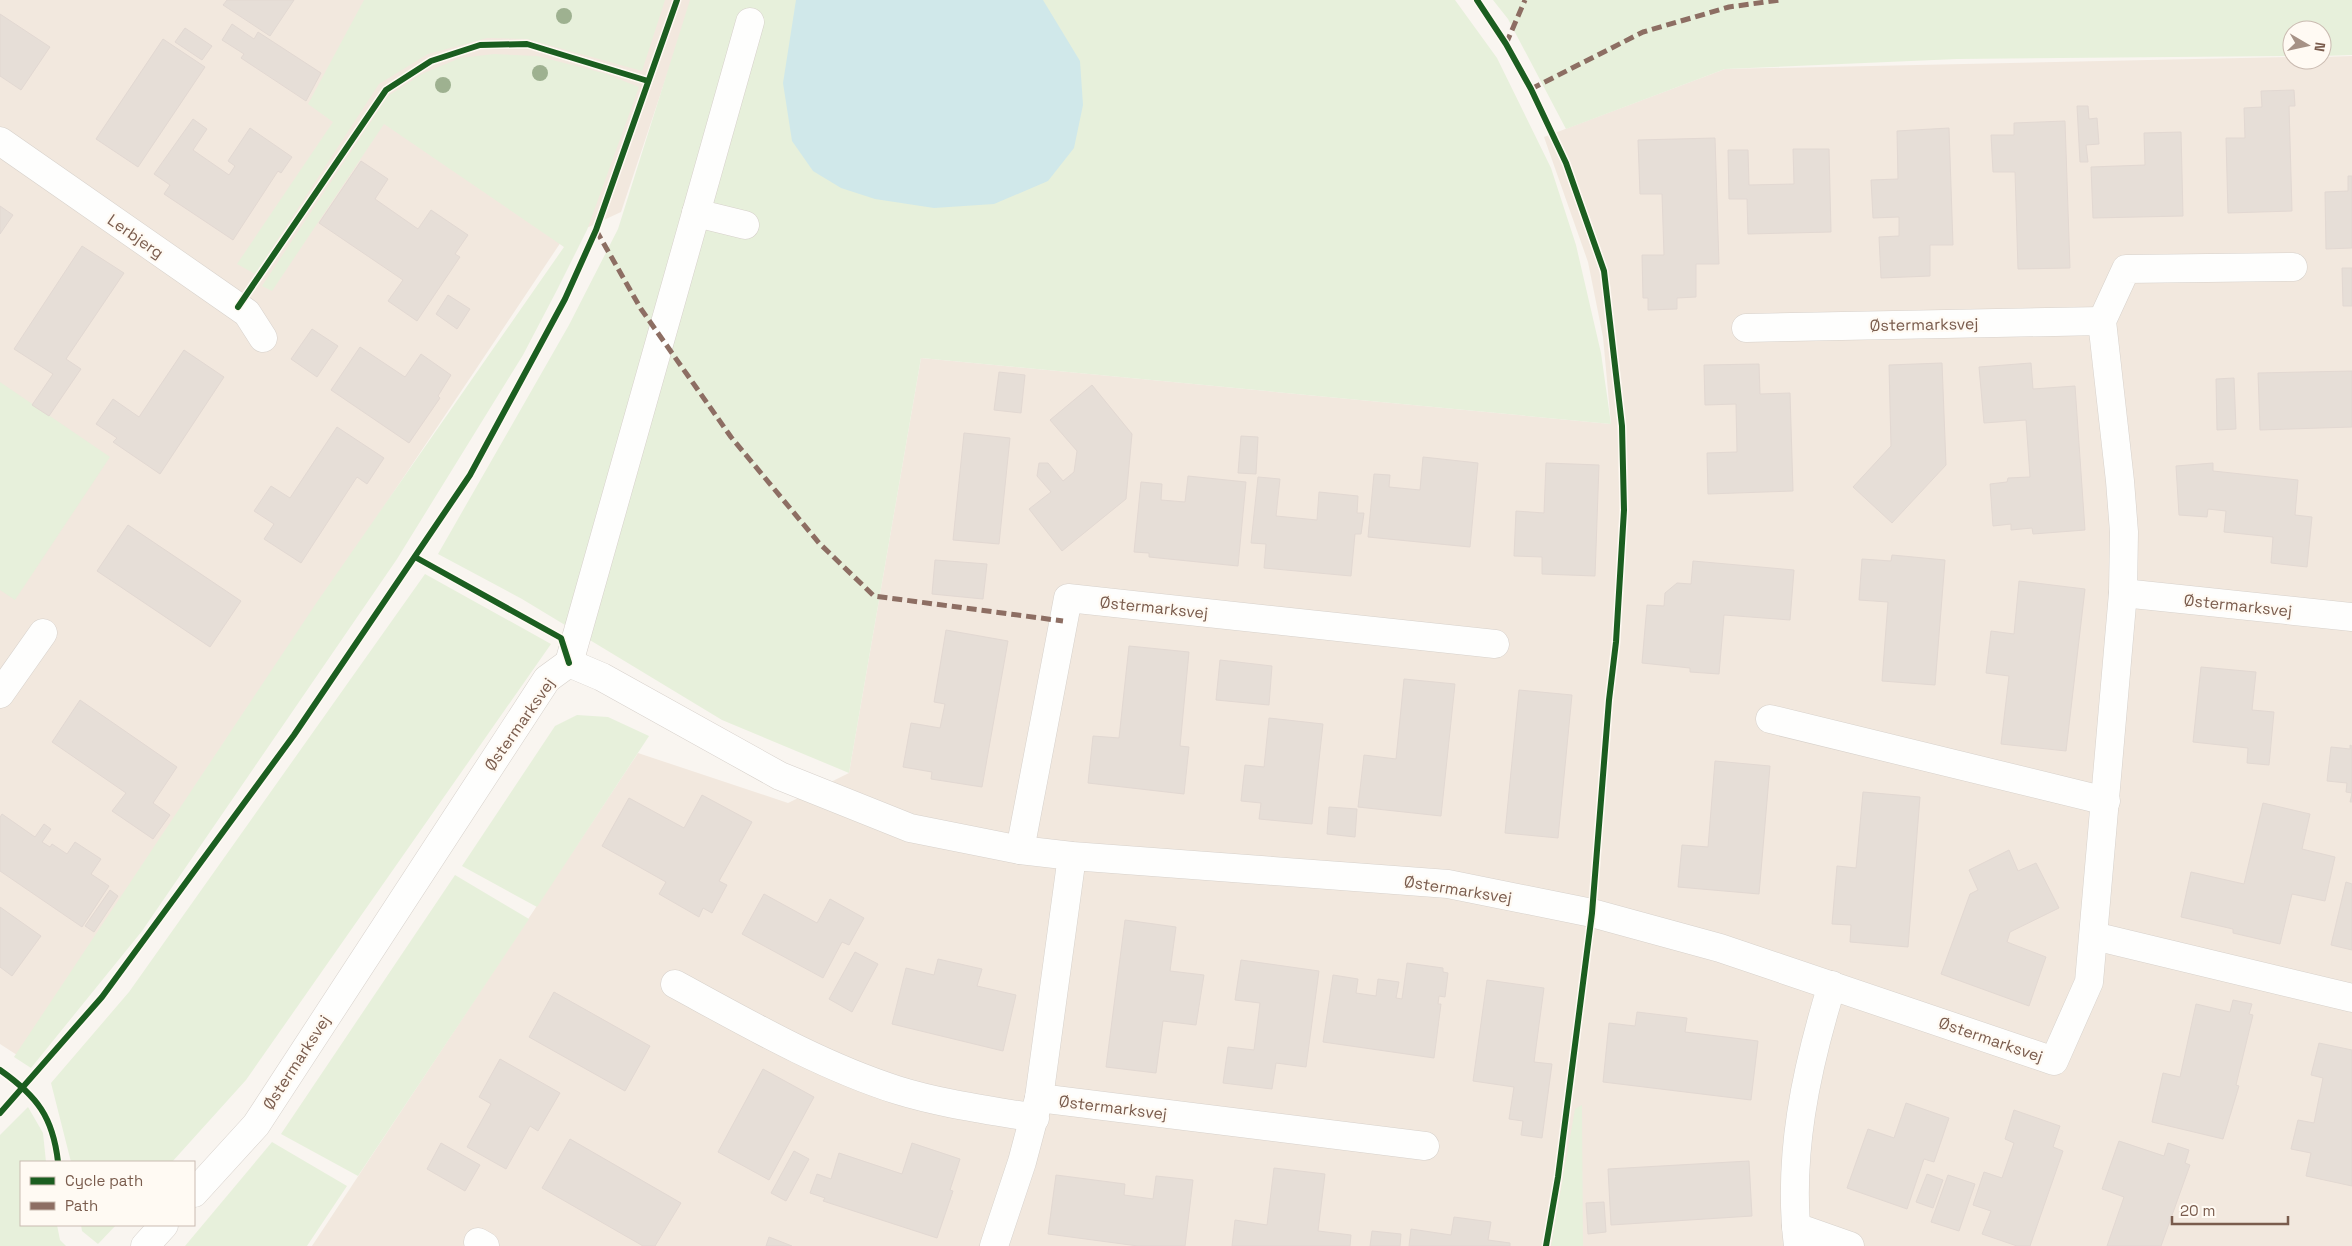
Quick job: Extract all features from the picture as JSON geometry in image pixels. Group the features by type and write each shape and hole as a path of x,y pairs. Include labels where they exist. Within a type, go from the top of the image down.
{"street":[{"path":"569,663 750,22"},
{"name":"Lerbjerg","path":"0,141 247,313 264,338"},
{"path":"696,213 745,225"},
{"path":"2102,321 2126,269 2293,267"},
{"name":"Østermarksvej","path":"195,1192 256,1125 547,679 569,663 602,677 780,776 910,828 1020,850 1072,856 1448,884 1601,916 1720,948 1832,984 2054,1061 2089,982 2123,593 2124,532 2102,321 1746,328"},
{"name":"Østermarksvej","path":"2123,593 2352,617"},
{"name":"Østermarksvej","path":"1020,850 1068,598 1495,644"},
{"path":"0,694 43,633"},
{"path":"1770,719 2106,801"},
{"name":"Østermarksvej","path":"994,1246 1037,1108 1072,856"},
{"path":"2094,936 2352,998"},
{"name":"Østermarksvej","path":"675,984 774,1037 842,1070 898,1090 948,1103 1037,1108 1425,1146"},
{"path":"1832,984 1815,1039 1802,1100 1795,1166 1797,1236 1850,1246"},
{"path":"145,1246 163,1226"}],"shaded area":[{"path":"0,0 692,0 621,212 563,239 17,1055 0,1044"},
{"path":"2352,56 2352,1246 312,1246 638,753 788,803 849,773 921,358 1611,424 1603,337 1588,262 1544,137 1725,69 2282,57 2282,70 2332,70 2332,57"}],"green space":[{"path":"364,0 665,0 642,71 527,39 487,38 428,54 379,84 255,274 237,264 333,122 308,104"},
{"path":"690,0 1455,0 1497,58 1551,168 1576,245 1601,353 1611,424 921,358 849,773 722,720 522,599 438,554 569,325 618,229"},
{"path":"1493,0 2352,0 2352,55 2332,56 2332,20 2282,20 2282,56 1957,59 1725,69 1566,129 1508,19"},
{"path":"494,54 537,56 603,73 639,87 587,230 523,355 397,559 142,931 31,1068 14,1057 317,602 564,247 384,124 272,291 262,286 388,96 424,73 460,58"},
{"path":"0,382 110,457 15,600 0,590"},
{"path":"425,574 551,644 246,1080 173,1161 71,1161 51,1083 129,992"},
{"path":"577,715 608,717 649,736 537,907 462,866 555,726"},
{"path":"455,875 529,919 358,1176 281,1134"},
{"path":"1582,1105 1583,1246 1551,1246 1575,1109"},
{"path":"28,1107 43,1133 46,1161 20,1161 20,1226 57,1226 60,1240 66,1246 0,1246 0,1135"},
{"path":"272,1142 347,1186 307,1246 185,1246"},
{"path":"81,1226 115,1226 98,1244 82,1231"}],"water":[{"path":"796,0 1043,0 1080,61 1083,105 1074,148 1048,181 994,204 934,208 875,199 841,188 813,171 792,141 783,83"}],"building":[{"path":"227,0 294,0 270,36 223,5"},
{"path":"0,14 50,47 21,90 0,76"},
{"path":"232,24 254,39 258,32 321,73 306,101 241,58 244,54 222,40"},
{"path":"185,28 212,46 202,60 175,42"},
{"path":"163,39 205,67 138,167 96,139"},
{"path":"2294,90 2295,106 2289,106 2292,211 2228,213 2226,138 2245,138 2244,108 2262,107 2261,91"},
{"path":"2077,106 2088,106 2089,119 2097,118 2099,144 2086,145 2088,162 2080,162"},
{"path":"193,119 207,129 193,150 229,175 235,166 228,161 250,128 292,157 281,173 278,171 233,240 164,194 170,185 154,174"},
{"path":"2065,121 2070,268 2018,269 2015,172 1993,172 1991,135 2014,135 2014,123"},
{"path":"1949,128 1953,245 1930,245 1930,276 1881,278 1879,237 1899,236 1899,217 1873,218 1871,180 1898,179 1897,131"},
{"path":"2181,132 2183,216 2093,218 2091,167 2145,165 2144,133"},
{"path":"1715,138 1719,264 1696,264 1696,297 1677,298 1677,309 1648,310 1648,298 1643,298 1642,255 1664,255 1662,194 1640,194 1638,140"},
{"path":"1793,149 1829,149 1831,232 1748,234 1747,199 1729,199 1728,150 1748,150 1749,185 1794,184"},
{"path":"361,161 388,179 375,199 418,229 431,210 468,235 455,254 460,257 417,321 388,301 403,280 319,223"},
{"path":"2348,176 2352,176 2352,248 2326,249 2325,192 2348,191"},
{"path":"0,206 13,215 0,234"},
{"path":"82,246 124,273 66,359 81,369 49,416 32,405 53,374 14,349"},
{"path":"2342,268 2352,268 2352,306 2343,306"},
{"path":"448,295 470,309 457,329 436,314"},
{"path":"312,329 338,346 317,377 291,359"},
{"path":"360,347 405,377 421,354 451,375 438,396 440,398 409,443 331,390"},
{"path":"184,350 224,377 160,474 113,442 117,438 96,424 113,399 139,417"},
{"path":"1942,363 1946,465 1892,523 1853,487 1891,446 1889,365"},
{"path":"2031,363 2033,389 2075,386 2085,530 2033,534 2032,528 2011,530 2011,524 1993,526 1990,484 2007,482 2008,478 2030,477 2026,420 1984,423 1979,367"},
{"path":"1759,364 1760,394 1790,393 1793,491 1708,494 1707,453 1737,452 1736,404 1705,405 1704,365"},
{"path":"2352,371 2352,427 2260,430 2258,373"},
{"path":"999,372 1025,375 1021,413 994,410"},
{"path":"2234,378 2236,429 2217,430 2216,379"},
{"path":"1092,385 1132,434 1126,499 1062,551 1029,509 1051,492 1037,476 1039,463 1048,463 1063,481 1074,472 1077,451 1050,420"},
{"path":"337,427 384,458 367,484 357,477 301,563 264,539 274,524 254,511 271,486 290,498"},
{"path":"964,433 1010,438 999,544 953,540"},
{"path":"1241,436 1258,437 1256,474 1238,473"},
{"path":"1423,457 1478,463 1470,547 1368,537 1374,474 1390,475 1389,487 1420,490"},
{"path":"1546,463 1599,465 1595,576 1542,574 1542,557 1514,556 1516,511 1544,513"},
{"path":"2213,463 2213,471 2298,480 2295,515 2312,517 2307,567 2271,563 2273,537 2224,532 2226,511 2208,509 2207,517 2179,515 2176,466"},
{"path":"1188,476 1246,482 1238,566 1149,557 1149,553 1134,552 1141,482 1162,484 1161,500 1185,502"},
{"path":"1258,477 1280,479 1276,516 1317,520 1319,492 1358,496 1357,513 1364,513 1361,534 1355,534 1351,576 1264,568 1266,544 1251,543"},
{"path":"128,525 241,601 210,647 97,571"},
{"path":"1892,555 1945,560 1935,685 1882,681 1888,602 1859,600 1862,559 1891,561"},
{"path":"935,560 987,564 983,599 932,594"},
{"path":"1693,561 1794,570 1790,620 1724,615 1719,674 1690,672 1690,668 1642,663 1647,605 1664,606 1665,593 1677,583 1691,584"},
{"path":"2019,581 2085,589 2066,751 2001,744 2009,676 1986,673 1991,631 2014,634"},
{"path":"946,630 1008,641 982,787 931,779 932,772 903,767 911,723 940,728 945,704 934,702"},
{"path":"1129,646 1189,652 1180,746 1189,747 1184,794 1088,783 1093,736 1119,738"},
{"path":"1220,660 1272,666 1269,705 1216,700"},
{"path":"2201,667 2256,672 2252,710 2274,712 2269,765 2247,763 2248,748 2193,742"},
{"path":"1404,679 1455,684 1441,816 1358,807 1364,755 1396,759"},
{"path":"1519,690 1572,695 1558,838 1505,833"},
{"path":"80,700 177,767 153,803 170,815 153,839 112,811 126,793 52,742"},
{"path":"1269,718 1323,724 1312,824 1259,819 1261,803 1241,801 1245,765 1264,767"},
{"path":"2350,745 2352,746 2352,793 2346,792 2347,783 2327,781 2331,747 2350,749"},
{"path":"1715,761 1770,766 1759,894 1678,887 1682,845 1708,847"},
{"path":"1863,792 1920,797 1908,947 1850,942 1851,925 1832,924 1837,866 1856,868"},
{"path":"702,795 752,822 719,881 727,885 712,913 703,908 699,917 659,894 666,882 602,846 629,798 684,828"},
{"path":"2263,803 2310,814 2302,849 2335,857 2325,901 2292,894 2280,944 2233,933 2233,929 2181,917 2191,872 2244,884"},
{"path":"1329,807 1357,809 1355,837 1327,834"},
{"path":"2,814 35,837 44,824 51,829 42,842 50,847 52,844 67,854 75,842 101,859 91,874 109,886 82,927 0,871 0,817"},
{"path":"2009,850 2018,871 2036,863 2059,908 2010,932 2007,942 2046,957 2029,1006 1941,974 1970,894 1978,890 1969,870"},
{"path":"2346,882 2352,884 2352,950 2331,945"},
{"path":"110,890 118,896 94,932 85,926"},
{"path":"764,894 817,923 830,899 864,918 849,945 842,942 823,978 742,934"},
{"path":"0,907 41,936 12,976 0,967"},
{"path":"1125,920 1176,927 1170,971 1204,975 1196,1025 1163,1021 1156,1073 1106,1067"},
{"path":"855,952 878,964 852,1012 829,999"},
{"path":"938,959 982,969 977,986 1016,995 1003,1051 892,1024 906,968 934,975"},
{"path":"1241,960 1319,971 1306,1067 1276,1063 1272,1089 1223,1083 1228,1047 1254,1050 1260,1003 1235,1000"},
{"path":"1407,963 1443,968 1443,972 1448,973 1445,997 1439,996 1438,1004 1441,1004 1434,1058 1323,1042 1333,975 1358,979 1356,993 1376,996 1378,979 1399,982 1396,998 1402,999"},
{"path":"1487,980 1544,988 1534,1062 1552,1064 1542,1138 1521,1135 1523,1121 1509,1119 1514,1087 1473,1081"},
{"path":"554,992 650,1046 625,1091 529,1037"},
{"path":"2233,1000 2252,1004 2249,1014 2253,1015 2236,1085 2239,1086 2223,1139 2152,1122 2163,1073 2180,1077 2196,1004 2230,1012"},
{"path":"1637,1012 1687,1018 1685,1032 1758,1041 1751,1100 1603,1082 1609,1023 1635,1026"},
{"path":"2319,1043 2352,1050 2352,1186 2306,1176 2311,1153 2291,1149 2298,1120 2314,1123 2323,1078 2311,1075"},
{"path":"500,1059 560,1093 538,1131 530,1126 506,1169 467,1147 491,1104 479,1097"},
{"path":"763,1069 814,1097 769,1180 718,1152"},
{"path":"1906,1103 1949,1118 1934,1162 1924,1159 1907,1209 1847,1188 1868,1129 1894,1138"},
{"path":"2014,1110 2060,1126 2053,1147 2063,1151 2030,1246 2017,1246 1982,1234 1991,1211 1973,1205 1984,1172 2002,1178 2014,1143 2005,1139"},
{"path":"570,1139 681,1203 655,1246 643,1246 542,1188"},
{"path":"2119,1141 2164,1156 2168,1143 2189,1150 2185,1163 2190,1165 2161,1246 2107,1246 2124,1197 2102,1189"},
{"path":"441,1143 480,1165 465,1191 427,1169"},
{"path":"912,1143 960,1159 950,1190 953,1191 937,1238 823,1201 825,1198 810,1193 817,1174 831,1179 839,1153 902,1174"},
{"path":"794,1151 809,1159 786,1201 771,1193"},
{"path":"1749,1161 1752,1216 1611,1225 1608,1169"},
{"path":"1274,1168 1325,1174 1318,1231 1351,1235 1350,1246 1232,1246 1235,1220 1267,1225"},
{"path":"1927,1174 1943,1180 1933,1208 1916,1202"},
{"path":"1056,1175 1125,1184 1124,1195 1153,1199 1156,1176 1193,1180 1185,1246 1138,1246 1048,1234"},
{"path":"1948,1175 1975,1184 1959,1231 1931,1222"},
{"path":"1604,1202 1606,1232 1588,1234 1586,1203"},
{"path":"1454,1217 1491,1222 1488,1240 1510,1243 1510,1246 1409,1246 1411,1229 1451,1235"},
{"path":"1372,1231 1401,1234 1400,1246 1370,1246"},
{"path":"769,1237 792,1246 766,1246"}],"marked path":[{"path":"1506,44 1525,0"},
{"path":"1531,89 1643,32 1729,7 1780,0"},
{"path":"596,230 641,309 731,437 819,543 874,596 1063,621"}],"cycle path":[{"path":"0,1113 102,997 294,735 470,475 565,299 596,230 677,0"},
{"path":"1477,0 1506,44 1531,89 1566,163 1604,271 1622,426 1624,510 1616,642 1609,700 1592,913 1558,1177 1546,1246"},
{"path":"238,307 386,90 431,61 480,45 527,44 648,81"},
{"path":"415,557 561,638 569,663"},
{"path":"0,1070 24,1089 41,1109 52,1132 58,1161"}]}
